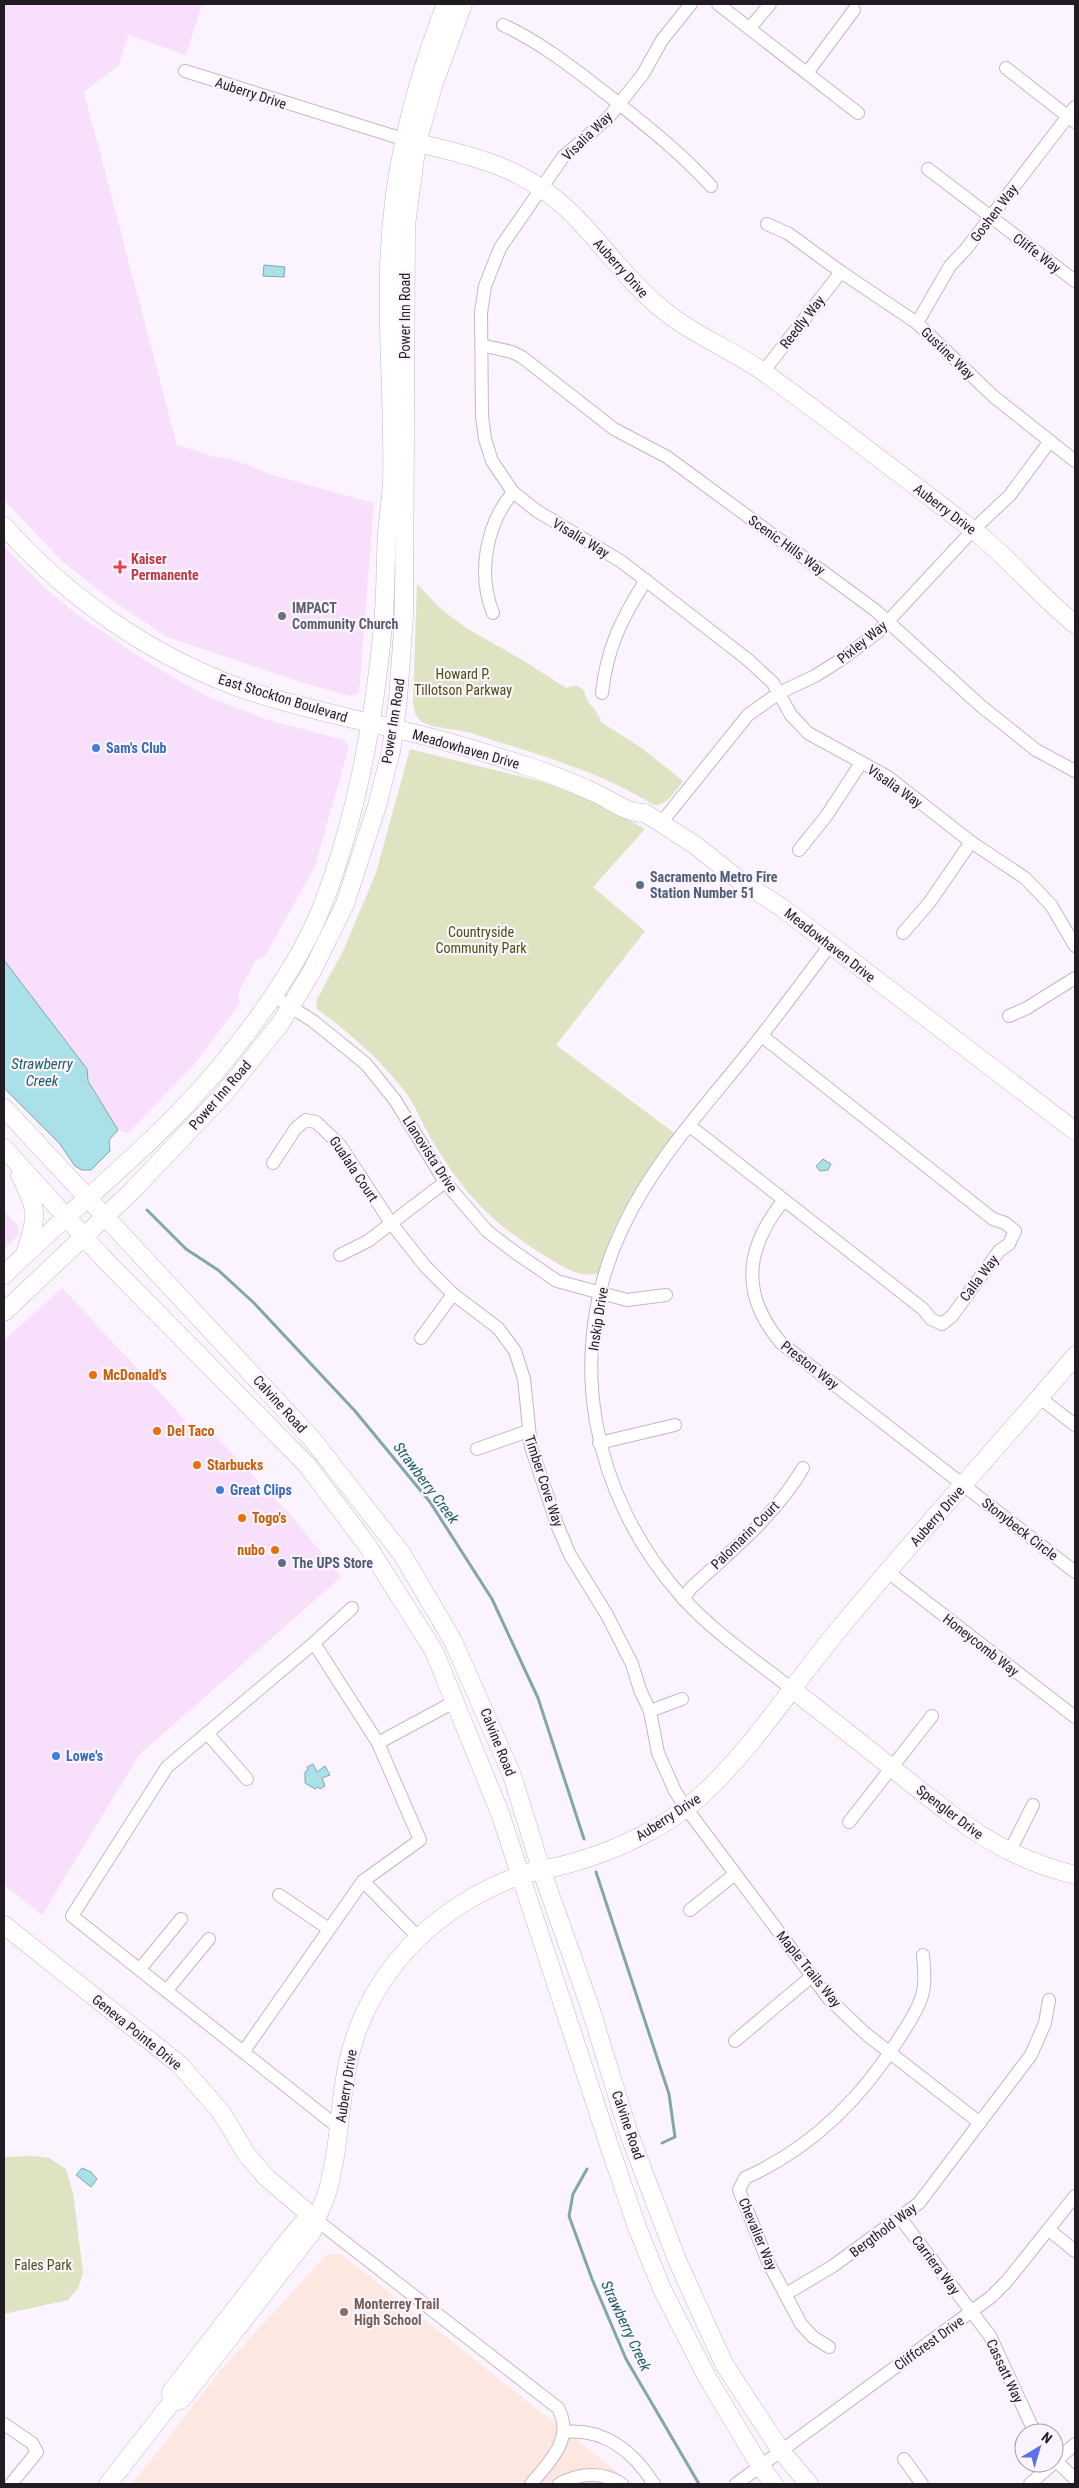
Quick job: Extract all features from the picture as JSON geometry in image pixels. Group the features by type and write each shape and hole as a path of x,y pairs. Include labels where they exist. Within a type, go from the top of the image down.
{"main road":[{"name":"Power Inn Road","path":"4,1275 88,1199 192,1099 219,1069 272,995 320,911 360,783 371,723 383,622 387,533 392,487 388,277 392,220 426,59 446,4"},
{"name":"Power Inn Road","path":"4,1312 106,1217 223,1096 280,1024 312,971 345,904 377,806 395,729 404,616 406,225 410,141 463,4"},
{"name":"Auberry Drive","path":"410,141 463,154 513,170 542,188 580,221 616,265 646,296 681,324 763,372 973,530 1043,597 1075,624"},
{"name":"East Stockton Boulevard","path":"4,526 46,569 85,601 131,633 174,658 237,687 319,711 371,723"},
{"name":"Meadowhaven Drive","path":"371,723 524,765 594,792 636,814 645,813 695,845 738,880 781,907 1075,1131"},
{"name":"Calvine Road","path":"4,1108 312,1439 402,1554 453,1641 473,1682 512,1775 541,1869 590,2007 630,2134 677,2260 724,2364 781,2451 808,2484"},
{"name":"Calvine Road","path":"6,1150 85,1237 307,1465 394,1586 434,1651 500,1813 519,1876 615,2163 662,2289 707,2377 760,2466 774,2484"},
{"path":"6,1150 31,1197 36,1221 25,1255"},
{"name":"Auberry Drive","path":"108,2484 172,2402 171,2392 279,2253 302,2224 315,2219 326,2198 340,2128 352,2047 370,2003 390,1968 418,1937 447,1912 479,1894 519,1876 541,1869 568,1864 615,1846 643,1834 686,1808 728,1769 888,1572 1075,1356"},
{"name":"Spengler Drive","path":"792,1688 973,1832 1009,1853 1039,1865 1075,1875"},
{"name":"Geneva Pointe Drive","path":"4,1925 180,2065 221,2112 247,2155 266,2177 315,2219"}],"street":[{"name":"Visalia Way","path":"692,4 662,40 643,74 619,104 600,126 563,157 500,248 491,267 483,300 481,345 482,416 485,439 492,461 513,492 536,511 622,562 747,659 773,683 791,715 808,733 888,777 971,842 1034,886 1051,905 1075,946"},
{"path":"718,4 858,113"},
{"path":"750,28 770,4"},
{"path":"807,73 854,10"},
{"path":"503,25 527,36 551,51 670,144 711,186"},
{"path":"1006,68 1073,115"},
{"name":"Auberry Drive","path":"186,72 410,141"},
{"name":"Goshen Way","path":"918,323 950,266 1073,115"},
{"name":"Cliffe Way","path":"928,169 1075,281"},
{"name":"Gustine Way","path":"767,224 789,234 840,272 918,323 993,396 1075,461"},
{"name":"Reedly Way","path":"763,372 840,272"},
{"name":"Scenic Hills Way","path":"481,345 512,352 522,357 614,428 667,457 889,620 981,706 1036,750 1075,772"},
{"name":"Pixley Way","path":"662,823 738,726 758,706 778,693 842,659 889,620 973,530 1010,495 1050,441"},
{"path":"492,613 487,588 487,546 496,515 513,492"},
{"path":"602,693 607,659 614,637 622,617 646,580"},
{"path":"799,850 828,815 861,762"},
{"path":"903,933 929,903 971,842"},
{"name":"Inskip Drive","path":"792,1688 704,1620 659,1570 627,1520 610,1478 599,1443 591,1371 595,1317 623,1227 652,1178 690,1126 762,1036 830,945"},
{"path":"1009,1016 1028,1008 1075,978"},
{"name":"Llanovista Drive","path":"272,995 313,1021 366,1064 395,1100 445,1182 487,1231 557,1281 627,1300 666,1295"},
{"name":"Calla Way","path":"690,1126 783,1201 923,1309 931,1319 942,1324 952,1316 1000,1251 1009,1244 1015,1231 1005,1223 994,1219 762,1036"},
{"name":"Gualala Court","path":"273,1163 296,1128 306,1120 316,1122 340,1146 391,1223"},
{"path":"340,1254 354,1250 368,1241 445,1182"},
{"name":"Preston Way","path":"783,1201 764,1227 753,1256 753,1291 766,1323 781,1343 964,1485"},
{"name":"Timber Cove Way","path":"391,1223 425,1266 453,1294 498,1328 515,1351 524,1379 528,1431 558,1527 570,1555 619,1637 650,1711 658,1754 675,1791 686,1808"},
{"path":"421,1338 453,1294"},
{"path":"1040,1398 1075,1425"},
{"path":"599,1443 675,1426"},
{"path":"477,1449 528,1431"},
{"name":"Palomarin Court","path":"683,1598 691,1588 756,1528 791,1488 803,1468"},
{"name":"Stonybeck Circle","path":"964,1485 1075,1572"},
{"name":"Honeycomb Way","path":"888,1572 1075,1717"},
{"path":"340,2128 72,1916 167,1767 314,1643 352,1608"},
{"path":"244,2051 363,1881 420,1840 378,1743 314,1643"},
{"path":"650,1711 682,1699"},
{"path":"378,1743 454,1702"},
{"path":"849,1822 932,1716"},
{"path":"207,1733 247,1779"},
{"path":"1009,1853 1033,1805"},
{"name":"Maple Trails Way","path":"686,1808 829,1998 866,2034 980,2123"},
{"path":"690,1910 735,1874"},
{"path":"363,1881 418,1937"},
{"path":"279,1895 329,1929"},
{"path":"140,1969 181,1919"},
{"path":"167,1990 209,1939"},
{"path":"890,2053 918,2007 924,1984 923,1955"},
{"path":"735,2041 812,1976"},
{"name":"Bergthold Way","path":"786,2294 833,2266 901,2219 919,2203 1031,2056 1045,2023 1049,2000"},
{"name":"Chevalier Way","path":"829,2346 806,2332 760,2245 739,2190 740,2184 745,2178 788,2156 824,2128 862,2090 890,2053"},
{"name":"Cliffcrest Drive","path":"730,2484 739,2481 971,2312 1007,2281 1075,2196"},
{"path":"315,2219 548,2399 561,2414 564,2432 560,2447 531,2484"},
{"name":"Carriera Way","path":"901,2219 971,2312"},
{"path":"1049,2230 1075,2251"},
{"name":"Cassatt Way","path":"971,2312 999,2354 1030,2423"},
{"path":"4,2424 29,2440 36,2449 35,2456 13,2484"},
{"path":"564,2432 589,2432 615,2442 638,2460 654,2484"},
{"path":"1064,2453 1075,2444"},
{"path":"904,2459 922,2484"},
{"path":"1064,2469 1075,2479"},
{"path":"1030,2484 1041,2473"},
{"path":"559,2484 578,2476 591,2475 608,2477 622,2484"}],"shaded area":[{"path":"4,4 202,4 186,55 128,35 119,65 84,92 177,445 212,456 233,460 276,476 374,503 359,693 350,696 300,682 167,637 106,596 62,561 4,500"},
{"path":"4,546 45,588 78,615 146,661 206,696 268,720 344,740 349,747 315,866 265,956 256,960 238,993 240,1003 193,1066 128,1133 118,1130 88,1081 87,1069 4,960"},
{"path":"4,1211 19,1227 18,1235 4,1249"},
{"path":"62,1288 168,1401 197,1436 207,1427 293,1518 341,1577 139,1755 42,1915 4,1885 4,1340"},
{"name":"Monterrey Trail High School","path":"327,2254 341,2254 632,2484 132,2484 220,2371"}],"green space":[{"name":"Howard P. Tillotson Parkway","path":"417,584 442,610 468,629 566,688 576,685 584,690 587,700 601,722 643,749 683,781 674,793 663,803 654,805 612,782 567,764 474,734 422,722 416,716 413,702"},
{"name":"Countryside Community Park","path":"410,749 543,782 591,800 645,829 593,887 645,931 556,1045 677,1135 640,1183 620,1216 599,1273 578,1273 566,1268 510,1232 481,1206 443,1159 403,1089 363,1046 317,1009 316,1001 343,951 376,873"},
{"name":"Fales Park","path":"35,2156 49,2158 66,2169 73,2193 83,2273 78,2288 68,2300 4,2314 4,2157"}],"water":[{"path":"264,265 285,267 284,277 263,276"},
{"name":"Strawberry Creek","path":"4,960 87,1069 88,1081 118,1130 109,1140 110,1151 91,1170 82,1170 75,1166 59,1143 4,1088"},
{"path":"823,1159 831,1164 828,1170 820,1171 816,1166"},
{"path":"313,1764 317,1772 325,1766 330,1775 322,1778 325,1786 320,1789 318,1787 315,1789 305,1783 307,1767"},
{"path":"82,2168 91,2172 97,2179 91,2187 76,2175"}],"waterway":[{"name":"Strawberry Creek","path":"147,1210 186,1249 218,1270 254,1303 355,1411 430,1502 492,1599 538,1698 584,1839"},
{"name":"Strawberry Creek","path":"596,1872 669,2094 675,2137 662,2143"},
{"name":"Strawberry Creek","path":"587,2169 573,2194 569,2216 592,2279 626,2359 699,2484"}],"place":[{"name":"Kaiser Permanente","path":"120,567"},
{"name":"IMPACT Community Church","path":"282,616"},
{"name":"Sam's Club","path":"96,748"},
{"name":"Sacramento Metro Fire Station Number 51","path":"640,885"},
{"name":"McDonald's","path":"93,1375"},
{"name":"Del Taco","path":"157,1431"},
{"name":"Starbucks","path":"197,1465"},
{"name":"Great Clips","path":"220,1490"},
{"name":"Togo's","path":"242,1518"},
{"name":"nubo","path":"275,1550"},
{"name":"The UPS Store","path":"282,1563"},
{"name":"Lowe's","path":"56,1756"},
{"name":"Monterrey Trail High School","path":"344,2312"}]}
